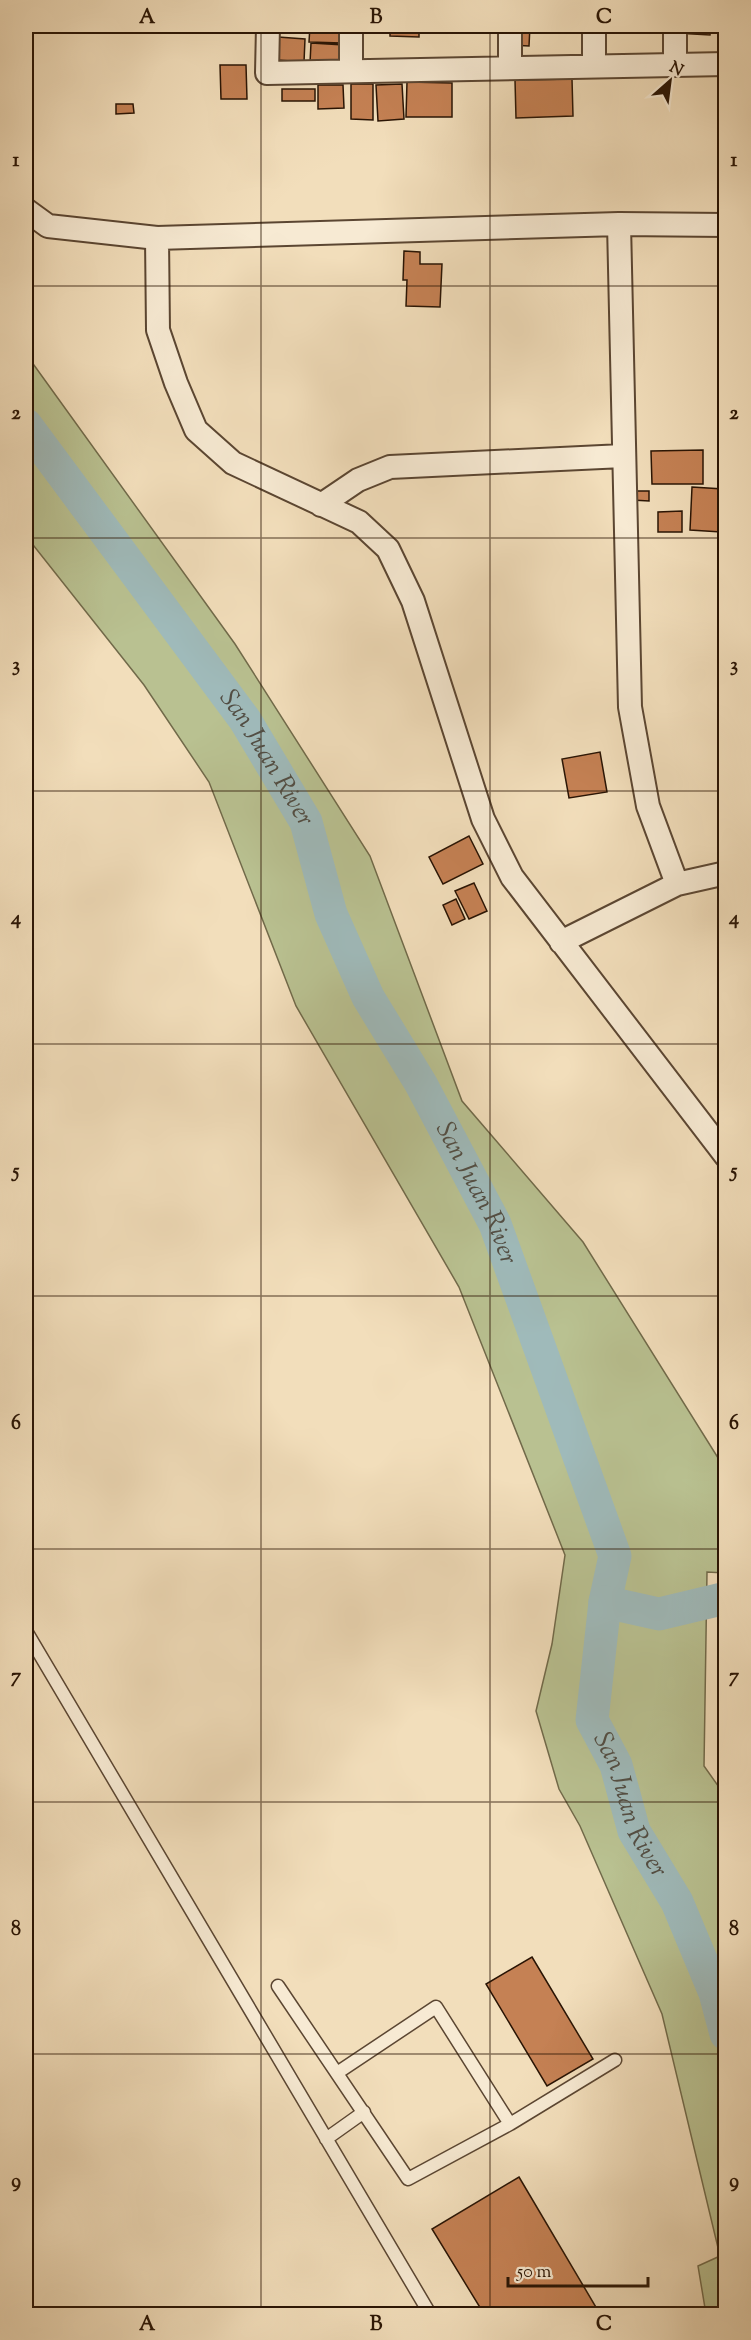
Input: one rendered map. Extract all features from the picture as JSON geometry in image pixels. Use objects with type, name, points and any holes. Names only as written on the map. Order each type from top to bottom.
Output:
[{"type":"street","points":[[268,26],[267,73],[726,64]]},
{"type":"street","points":[[351,26],[351,71]]},
{"type":"street","points":[[510,26],[510,67]]},
{"type":"street","points":[[594,26],[594,65]]},
{"type":"street","points":[[675,26],[675,64]]},
{"type":"street","points":[[26,210],[48,226],[157,238],[619,224],[726,225]]},
{"type":"street","points":[[619,224],[630,707],[648,806],[677,884]]},
{"type":"street","points":[[157,238],[158,330],[176,383],[196,430],[232,463],[358,522],[388,549],[413,601],[483,819],[512,876],[726,1156]]},
{"type":"street","points":[[321,505],[358,480],[390,467],[623,456]]},
{"type":"street","points":[[561,942],[677,884],[726,873]]},
{"type":"lane","points":[[26,1631],[430,2314]]},
{"type":"lane","points":[[278,1986],[408,2179],[510,2124],[615,2060]]},
{"type":"lane","points":[[337,2073],[436,2007],[510,2124]]},
{"type":"lane","points":[[326,2139],[363,2112]]},
{"type":"green space","points":[[26,354],[235,644],[370,856],[462,1101],[583,1242],[725,1469],[725,1573],[707,1572],[704,1766],[726,1797],[725,2314],[706,2314],[698,2266],[720,2256],[662,2014],[580,1826],[559,1789],[536,1711],[552,1644],[565,1555],[459,1287],[296,1006],[209,782],[144,685],[26,536]]},
{"type":"building","points":[[310,26],[343,26],[342,43],[309,42]]},
{"type":"building","points":[[390,26],[419,26],[419,37],[390,36]]},
{"type":"building","points":[[512,26],[530,26],[529,46],[511,45]]},
{"type":"building","points":[[677,26],[711,26],[710,35],[676,33]]},
{"type":"building","points":[[278,37],[305,39],[304,62],[277,60]]},
{"type":"building","points":[[311,43],[344,45],[343,66],[310,63]]},
{"type":"building","points":[[220,65],[246,65],[247,99],[221,99]]},
{"type":"building","points":[[572,79],[573,116],[516,118],[515,80]]},
{"type":"building","points":[[407,82],[452,83],[452,117],[406,117]]},
{"type":"building","points":[[351,84],[373,84],[373,120],[351,119]]},
{"type":"building","points":[[402,84],[404,119],[378,121],[376,85]]},
{"type":"building","points":[[318,85],[343,85],[344,108],[318,109]]},
{"type":"building","points":[[282,89],[315,89],[315,101],[282,101]]},
{"type":"building","points":[[116,104],[133,104],[134,113],[116,114]]},
{"type":"building","points":[[404,251],[420,252],[420,264],[442,264],[440,307],[406,306],[407,280],[403,280]]},
{"type":"building","points":[[703,450],[703,484],[652,484],[651,451]]},
{"type":"building","points":[[692,487],[723,489],[721,532],[690,530]]},
{"type":"building","points":[[632,491],[649,491],[649,501],[632,500]]},
{"type":"building","points":[[682,511],[682,532],[658,532],[658,512]]},
{"type":"building","points":[[600,752],[607,792],[569,798],[562,759]]},
{"type":"building","points":[[469,836],[483,864],[443,884],[429,857]]},
{"type":"building","points":[[474,883],[487,911],[469,919],[455,891]]},
{"type":"building","points":[[456,899],[465,919],[452,925],[443,905]]},
{"type":"building","points":[[532,1957],[593,2059],[547,2086],[486,1984]]},
{"type":"building","points":[[519,2177],[600,2314],[484,2314],[432,2229]]},
{"type":"waterway","name":"San Juan River","points":[[26,425],[245,720],[306,822],[331,914],[368,997],[421,1084],[495,1224],[615,1556],[605,1602],[592,1720],[616,1765],[634,1831],[677,1902],[715,1993],[726,2034]]},
{"type":"waterway","points":[[605,1602],[659,1614],[726,1598]]}]
